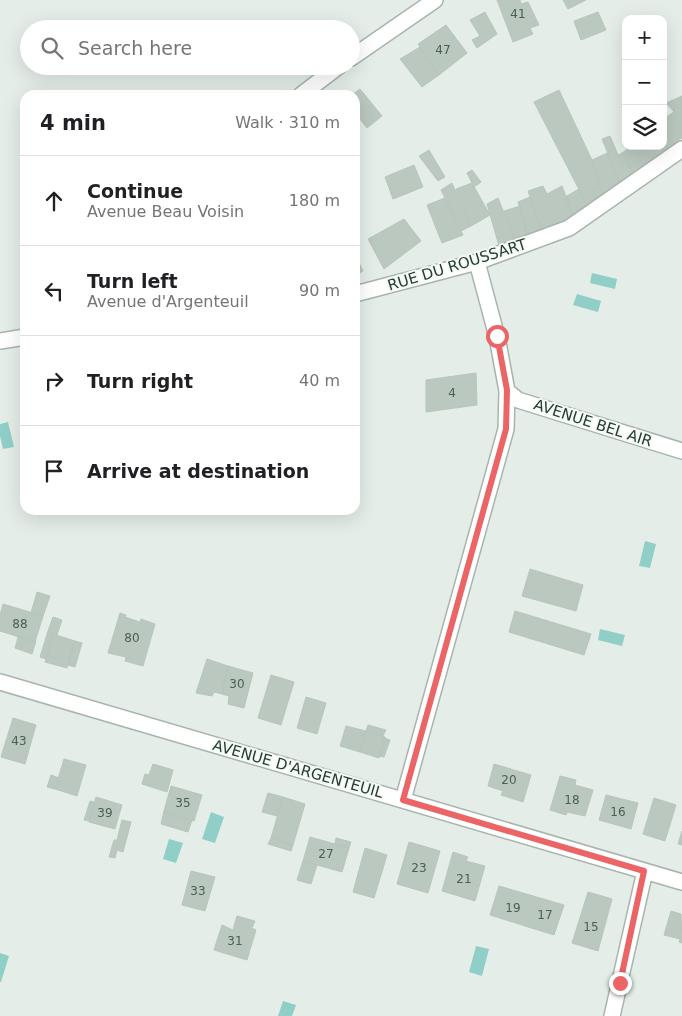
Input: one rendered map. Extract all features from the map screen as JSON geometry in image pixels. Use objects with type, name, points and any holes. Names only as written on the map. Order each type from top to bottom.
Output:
[{"type":"street","points":[[360,52],[435,0]]},
{"type":"street","points":[[308,90],[327,75]]},
{"type":"street","name":"RUE DU ROUSSART","points":[[360,293],[477,262],[569,228],[682,149]]},
{"type":"street","points":[[403,800],[506,429],[507,390],[497,336],[477,262]]},
{"type":"street","name":"AVENUE BEL AIR","points":[[507,390],[518,400],[682,452]]},
{"type":"street","name":"AVENUE D'ARGENTEUIL","points":[[0,682],[682,882]]},
{"type":"street","points":[[612,1016],[644,871]]},
{"type":"water","points":[[592,273],[617,279],[615,289],[590,283]]},
{"type":"water","points":[[577,294],[601,301],[598,312],[573,305]]},
{"type":"water","points":[[8,422],[14,447],[3,449],[0,424]]},
{"type":"water","points":[[645,541],[656,544],[650,568],[639,566]]},
{"type":"water","points":[[600,629],[625,635],[622,646],[598,640]]},
{"type":"water","points":[[211,812],[224,817],[215,843],[202,839]]},
{"type":"water","points":[[169,839],[183,843],[176,863],[163,859]]},
{"type":"water","points":[[476,946],[489,949],[482,976],[469,972]]},
{"type":"water","points":[[0,953],[9,956],[1,982],[0,982]]},
{"type":"water","points":[[283,1001],[296,1005],[292,1016],[278,1016]]},
{"type":"building","points":[[497,0],[520,0],[521,4],[528,2],[539,25],[530,28],[533,34],[513,42]]},
{"type":"building","points":[[563,0],[586,0],[568,9]]},
{"type":"building","points":[[485,12],[497,34],[477,48],[472,40],[480,36],[470,20]]},
{"type":"building","points":[[598,12],[606,30],[581,40],[574,21]]},
{"type":"building","points":[[446,25],[467,53],[439,75],[418,44]]},
{"type":"building","points":[[420,47],[439,75],[422,87],[400,59]]},
{"type":"building","points":[[360,89],[382,116],[367,128],[360,119]]},
{"type":"building","points":[[559,90],[592,160],[600,185],[592,189],[598,201],[588,207],[534,102]]},
{"type":"building","points":[[682,96],[682,138],[673,144],[667,136],[667,116],[674,112],[667,103]]},
{"type":"building","points":[[610,136],[618,155],[622,153],[633,173],[620,183],[602,139]]},
{"type":"building","points":[[667,136],[673,144],[667,149]]},
{"type":"building","points":[[429,150],[445,177],[438,181],[419,156]]},
{"type":"building","points":[[626,150],[645,150],[652,162],[633,173],[622,153]]},
{"type":"building","points":[[645,150],[666,150],[652,162]]},
{"type":"building","points":[[607,153],[620,183],[598,201],[592,189],[600,185],[592,160]]},
{"type":"building","points":[[414,165],[423,187],[393,199],[385,177]]},
{"type":"building","points":[[472,170],[481,182],[474,187],[467,173]]},
{"type":"building","points":[[452,183],[471,226],[461,231],[441,190]]},
{"type":"building","points":[[472,183],[490,215],[471,226],[456,189]]},
{"type":"building","points":[[543,186],[547,194],[562,186],[574,217],[542,231],[528,191]]},
{"type":"building","points":[[579,189],[588,207],[574,217],[565,197]]},
{"type":"building","points":[[530,197],[542,231],[527,234],[518,202]]},
{"type":"building","points":[[445,198],[463,235],[442,243],[427,205]]},
{"type":"building","points":[[498,198],[515,240],[499,246],[487,204]]},
{"type":"building","points":[[520,206],[527,234],[515,240],[504,211]]},
{"type":"building","points":[[404,219],[421,241],[384,269],[368,239]]},
{"type":"building","points":[[476,373],[477,405],[426,412],[426,380]]},
{"type":"building","points":[[530,569],[583,585],[576,611],[522,596]]},
{"type":"building","points":[[37,592],[50,596],[43,616],[31,613]]},
{"type":"building","points":[[3,604],[43,616],[35,642],[0,631],[0,615]]},
{"type":"building","points":[[515,611],[591,634],[584,655],[509,632]]},
{"type":"building","points":[[120,613],[126,615],[125,617],[140,622],[141,619],[155,624],[143,666],[125,661],[126,657],[108,653]]},
{"type":"building","points":[[53,617],[62,620],[57,635],[48,631]]},
{"type":"building","points":[[48,631],[53,633],[46,659],[40,657]]},
{"type":"building","points":[[53,634],[75,641],[67,668],[45,662]]},
{"type":"building","points":[[18,637],[36,641],[32,654],[15,648]]},
{"type":"building","points":[[75,641],[82,643],[75,667],[68,665]]},
{"type":"building","points":[[207,659],[228,666],[222,694],[214,692],[212,696],[196,693]]},
{"type":"building","points":[[228,666],[253,673],[244,708],[228,704],[229,696],[222,694]]},
{"type":"building","points":[[271,675],[294,682],[281,725],[258,718]]},
{"type":"building","points":[[306,697],[326,703],[317,734],[297,728]]},
{"type":"building","points":[[13,718],[36,725],[25,764],[1,757]]},
{"type":"building","points":[[368,725],[386,730],[383,736],[366,731]]},
{"type":"building","points":[[346,726],[366,731],[360,752],[340,746]]},
{"type":"building","points":[[366,731],[385,737],[379,758],[360,752]]},
{"type":"building","points":[[385,738],[390,740],[384,757],[379,756]]},
{"type":"building","points":[[64,759],[86,765],[77,796],[55,789]]},
{"type":"building","points":[[153,764],[173,770],[167,792],[142,784],[145,774],[149,775]]},
{"type":"building","points":[[494,764],[531,775],[523,802],[501,795],[503,791],[488,786]]},
{"type":"building","points":[[51,775],[59,778],[55,789],[47,787]]},
{"type":"building","points":[[560,776],[576,780],[575,785],[593,790],[585,816],[567,812],[566,815],[550,810]]},
{"type":"building","points":[[171,786],[202,795],[194,821],[164,811]]},
{"type":"building","points":[[268,793],[283,797],[277,816],[262,812]]},
{"type":"building","points":[[606,795],[638,803],[631,829],[599,820]]},
{"type":"building","points":[[96,797],[122,805],[115,829],[89,822]]},
{"type":"building","points":[[283,797],[305,804],[293,845],[271,838]]},
{"type":"building","points":[[654,798],[676,805],[665,841],[643,834]]},
{"type":"building","points":[[90,801],[94,802],[89,821],[84,820]]},
{"type":"building","points":[[164,811],[192,820],[188,832],[161,824]]},
{"type":"building","points":[[122,820],[131,822],[123,852],[117,850],[115,858],[109,857],[114,840],[117,840]]},
{"type":"building","points":[[682,831],[682,845],[678,844]]},
{"type":"building","points":[[310,837],[349,848],[342,872],[303,861]]},
{"type":"building","points":[[271,838],[293,845],[291,851],[268,844]]},
{"type":"building","points":[[336,838],[351,842],[349,848],[335,844]]},
{"type":"building","points":[[409,842],[440,851],[428,893],[397,884]]},
{"type":"building","points":[[365,848],[387,855],[374,898],[353,892]]},
{"type":"building","points":[[453,852],[468,857],[466,861],[485,866],[475,901],[442,891]]},
{"type":"building","points":[[303,861],[317,865],[311,884],[297,880]]},
{"type":"building","points":[[191,871],[215,877],[205,911],[182,905]]},
{"type":"building","points":[[499,886],[564,905],[554,935],[490,915]]},
{"type":"building","points":[[588,892],[612,899],[598,951],[572,943]]},
{"type":"building","points":[[671,911],[681,914],[682,943],[679,942],[680,939],[664,935]]},
{"type":"building","points":[[237,916],[255,921],[252,928],[256,930],[247,960],[214,950],[222,925],[233,930]]},
{"type":"route","points":[[497,336],[507,390],[506,429],[403,800],[644,871],[620,983]]}]
